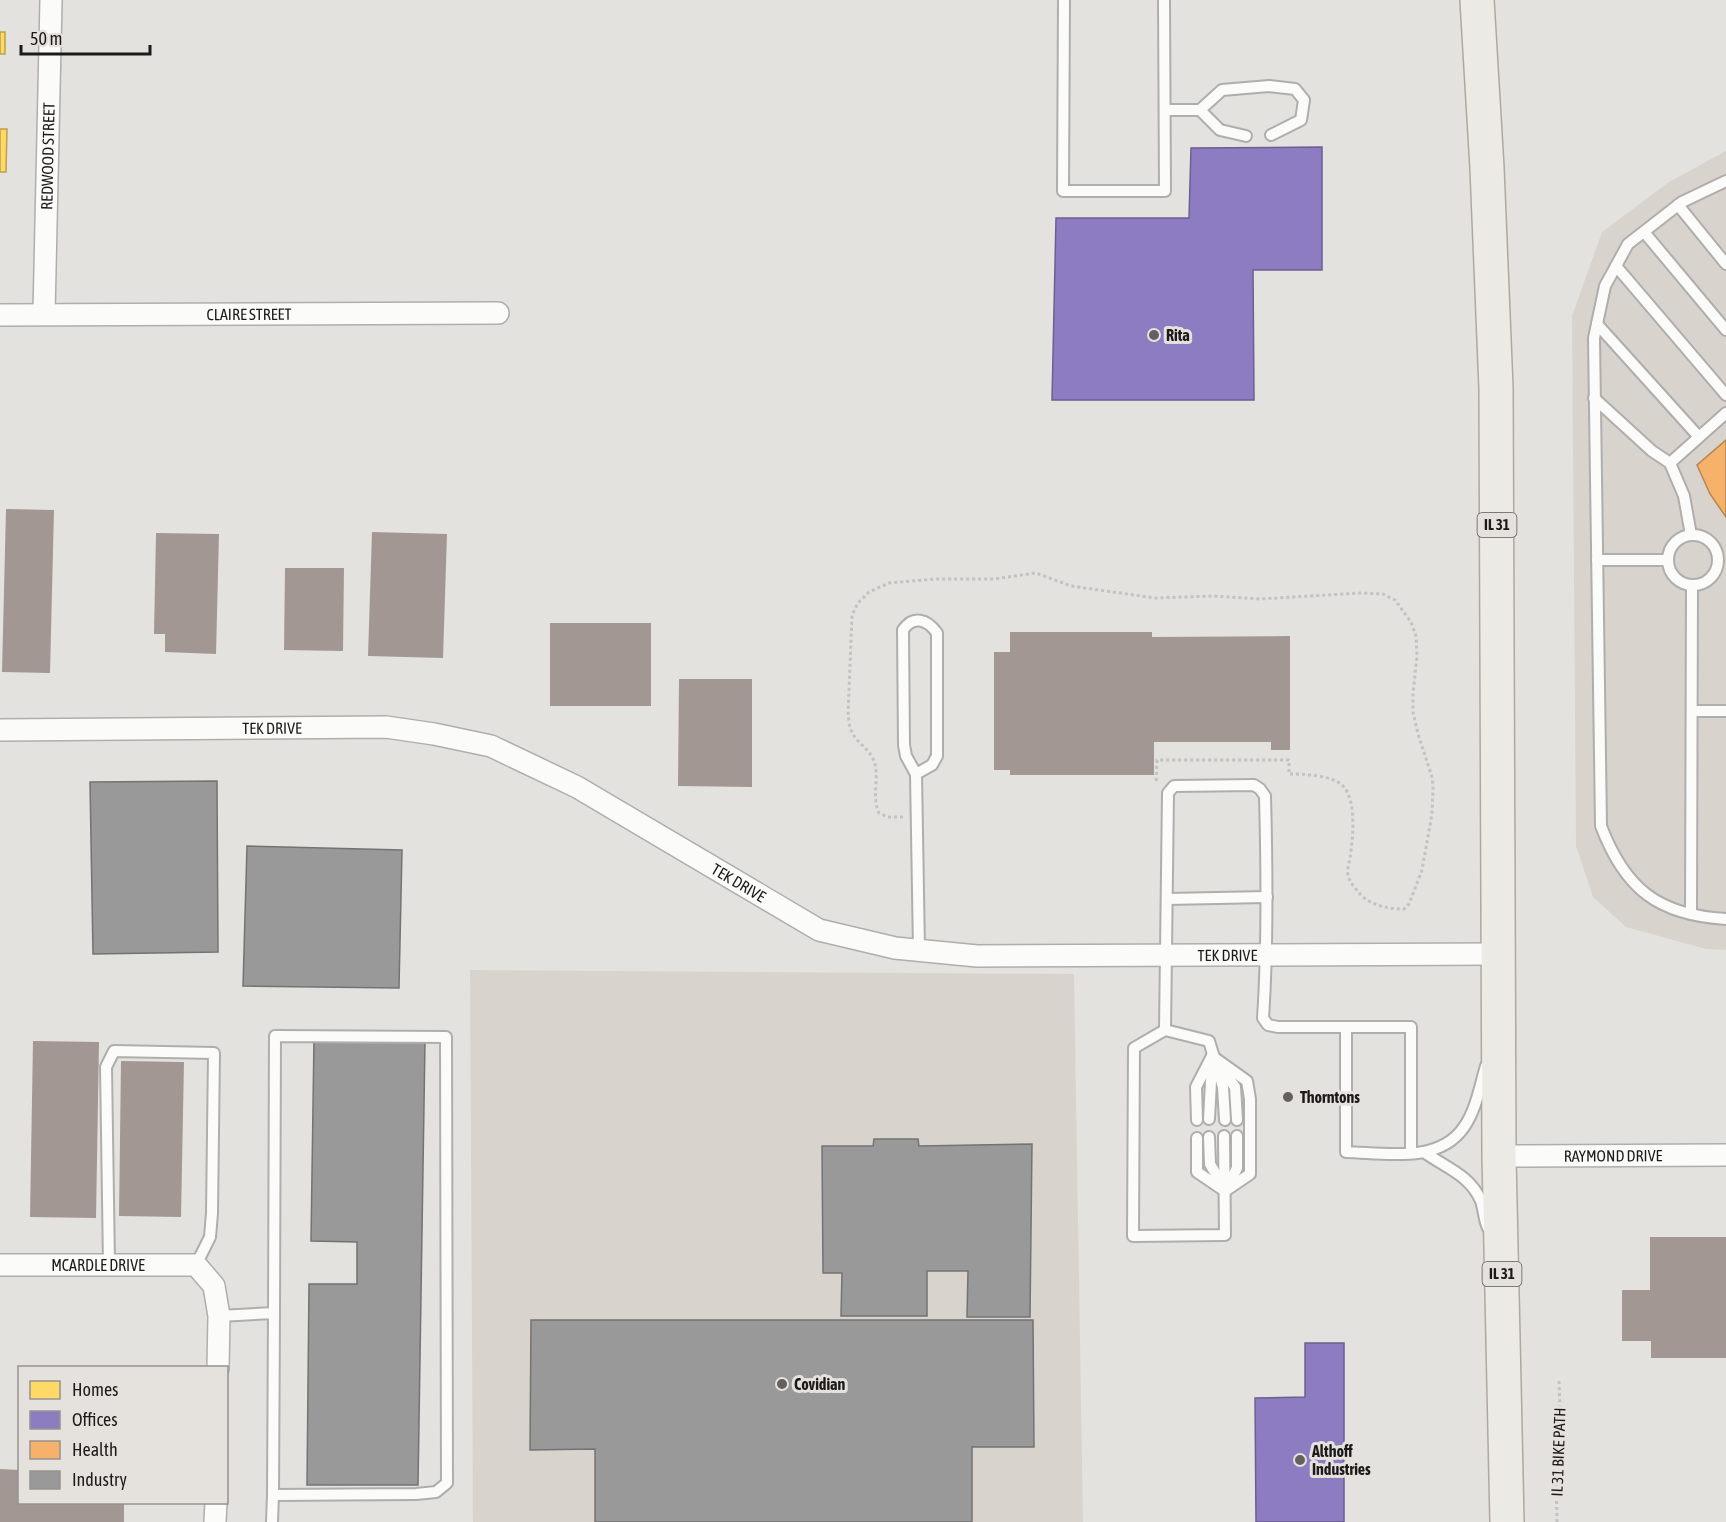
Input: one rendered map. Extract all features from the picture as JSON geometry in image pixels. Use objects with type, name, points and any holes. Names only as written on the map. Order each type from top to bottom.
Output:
[{"type":"main road","name":"IL 31","points":[[1477,0],[1488,180],[1496,388],[1499,1156],[1507,1522]]},
{"type":"street","name":"REDWOOD STREET","points":[[44,314],[51,0]]},
{"type":"street","name":"CLAIRE STREET","points":[[0,315],[498,313]]},
{"type":"street","name":"TEK DRIVE","points":[[0,730],[386,727],[491,746],[577,787],[819,930],[895,948],[977,956],[1499,954]]},
{"type":"street","name":"RAYMOND DRIVE","points":[[1499,1156],[1726,1155]]},
{"type":"street","name":"MCARDLE DRIVE","points":[[0,1265],[196,1265]]},
{"type":"street","points":[[196,1265],[214,1286],[219,1316],[218,1366]]},
{"type":"street","points":[[215,1522],[216,1504]]},
{"type":"lane","points":[[1064,0],[1063,191],[1165,191],[1164,0]]},
{"type":"lane","points":[[1200,111],[1222,90],[1269,86],[1295,89],[1304,100],[1301,120],[1271,135]]},
{"type":"lane","points":[[1165,110],[1200,111],[1220,130],[1246,136]]},
{"type":"lane","points":[[1726,181],[1677,205],[1628,244],[1605,286],[1594,338],[1601,826],[1611,851],[1627,878],[1650,897],[1676,912],[1726,919]]},
{"type":"lane","points":[[1677,205],[1726,264]]},
{"type":"lane","points":[[1644,232],[1726,330]]},
{"type":"lane","points":[[1616,267],[1726,395]]},
{"type":"lane","points":[[1597,324],[1699,437]]},
{"type":"lane","points":[[1594,398],[1652,451],[1670,463],[1684,496],[1691,535]]},
{"type":"lane","points":[[1670,463],[1726,413]]},
{"type":"lane","points":[[1691,535],[1699,536],[1712,544],[1718,558],[1717,566],[1708,580],[1692,585],[1676,579],[1671,572],[1668,560],[1671,548],[1676,541],[1691,535]]},
{"type":"lane","points":[[1597,560],[1668,560]]},
{"type":"lane","points":[[1691,914],[1692,585]]},
{"type":"lane","points":[[915,774],[932,765],[937,756],[937,633],[924,620],[915,620],[907,624],[903,630],[904,745],[906,756],[915,774],[919,950]]},
{"type":"lane","points":[[1692,711],[1726,711]]},
{"type":"lane","points":[[1165,1030],[1168,793],[1174,786],[1254,785],[1265,796],[1267,956],[1263,1018],[1268,1025],[1278,1027],[1411,1027],[1411,1153]]},
{"type":"lane","points":[[1167,899],[1267,897]]},
{"type":"lane","points":[[1346,1027],[1346,1152],[1424,1152],[1439,1148],[1452,1140],[1463,1128],[1471,1114],[1488,1060],[1499,1039]]},
{"type":"lane","points":[[1224,1120],[1223,1087],[1209,1041],[1165,1030],[1134,1048],[1132,1236],[1225,1235],[1224,1136]]},
{"type":"lane","points":[[272,1522],[275,1036],[446,1037],[447,1483],[436,1492],[416,1494],[273,1495]]},
{"type":"lane","points":[[109,1265],[106,1067],[114,1051],[214,1053],[210,1237],[196,1265]]},
{"type":"lane","points":[[1209,1119],[1212,1056]]},
{"type":"lane","points":[[1197,1120],[1196,1087],[1212,1056]]},
{"type":"lane","points":[[1212,1056],[1235,1087],[1237,1120]]},
{"type":"lane","points":[[1212,1056],[1247,1081],[1250,1099],[1250,1174],[1225,1191]]},
{"type":"lane","points":[[1225,1191],[1237,1168],[1237,1136]]},
{"type":"lane","points":[[1209,1137],[1210,1164],[1225,1191]]},
{"type":"lane","points":[[1197,1138],[1197,1172],[1225,1191]]},
{"type":"lane","points":[[1424,1152],[1462,1175],[1472,1187],[1481,1201],[1486,1226],[1501,1250]]},
{"type":"lane","points":[[219,1316],[274,1313]]},
{"type":"path","points":[[916,816],[888,817],[879,813],[874,804],[875,764],[870,753],[858,742],[850,730],[848,716],[852,615],[858,603],[869,592],[889,583],[936,579],[994,579],[1035,573],[1071,586],[1141,594],[1155,598],[1214,596],[1260,599],[1361,593],[1383,594],[1395,600],[1402,608],[1416,636],[1413,712],[1433,787],[1432,814],[1422,870],[1413,895],[1404,909],[1381,906],[1366,900],[1348,878],[1347,867],[1350,860],[1353,816],[1342,785],[1333,780],[1309,774],[1289,774],[1289,760],[1157,760],[1156,783],[1170,789]]},
{"type":"path","name":"IL 31 BIKE PATH","points":[[1557,1522],[1559,1381]]},
{"type":"shaded area","points":[[1726,151],[1726,950],[1706,949],[1626,927],[1593,897],[1576,846],[1572,316],[1602,232],[1669,182]]},
{"type":"shaded area","points":[[470,970],[1074,974],[1083,1522],[473,1522]]},
{"type":"building: Homes","points":[[0,32],[5,32],[5,54],[0,54]]},
{"type":"building: Homes","points":[[0,129],[7,129],[6,172],[0,172]]},
{"type":"building: Offices","name":"Rita","points":[[1322,147],[1322,270],[1253,270],[1254,400],[1052,400],[1056,218],[1189,218],[1191,148]]},
{"type":"building: Offices","name":"Althoff Industries","points":[[1305,1343],[1344,1343],[1344,1522],[1256,1522],[1255,1398],[1305,1397]]},
{"type":"building: Health","points":[[1726,440],[1726,517],[1710,494],[1697,465]]},
{"type":"building: Industry","points":[[217,781],[218,952],[93,954],[90,782]]},
{"type":"building: Industry","points":[[247,846],[402,850],[399,988],[243,986]]},
{"type":"building: Industry","points":[[314,1039],[425,1042],[418,1485],[307,1485],[309,1284],[357,1284],[357,1242],[311,1241]]},
{"type":"building: Industry","points":[[874,1139],[918,1139],[919,1146],[1032,1144],[1030,1317],[967,1317],[968,1271],[927,1271],[927,1316],[841,1316],[842,1273],[823,1273],[822,1146],[873,1146]]},
{"type":"building: Industry","name":"Covidian","points":[[531,1320],[1033,1320],[1034,1447],[972,1447],[972,1522],[595,1522],[595,1449],[530,1450]]},
{"type":"building: Other","points":[[6,509],[54,510],[50,673],[2,672]]},
{"type":"building: Other","points":[[372,532],[447,534],[443,658],[368,656]]},
{"type":"building: Other","points":[[156,533],[219,534],[216,654],[165,652],[165,634],[154,634]]},
{"type":"building: Other","points":[[285,568],[344,568],[343,651],[284,650]]},
{"type":"building: Other","points":[[550,623],[651,623],[651,706],[550,706]]},
{"type":"building: Other","points":[[1010,632],[1152,632],[1152,637],[1290,636],[1290,750],[1271,750],[1271,742],[1154,742],[1154,775],[1010,775],[1010,770],[994,770],[994,652],[1010,652]]},
{"type":"building: Other","points":[[679,679],[752,679],[752,787],[678,786]]},
{"type":"building: Other","points":[[33,1041],[99,1042],[96,1218],[30,1217]]},
{"type":"building: Other","points":[[121,1061],[184,1062],[181,1217],[119,1216]]},
{"type":"building: Other","points":[[1650,1237],[1726,1237],[1726,1358],[1651,1358],[1651,1341],[1622,1341],[1622,1290],[1650,1290]]},
{"type":"building: Other","points":[[0,1469],[18,1470],[18,1504],[124,1504],[124,1522],[0,1522]]},
{"type":"place","name":"Rita","points":[[1154,335]]},
{"type":"place","name":"Thorntons","points":[[1288,1097]]},
{"type":"place","name":"Covidian","points":[[782,1384]]},
{"type":"place","name":"Althoff Industries","points":[[1300,1460]]}]
